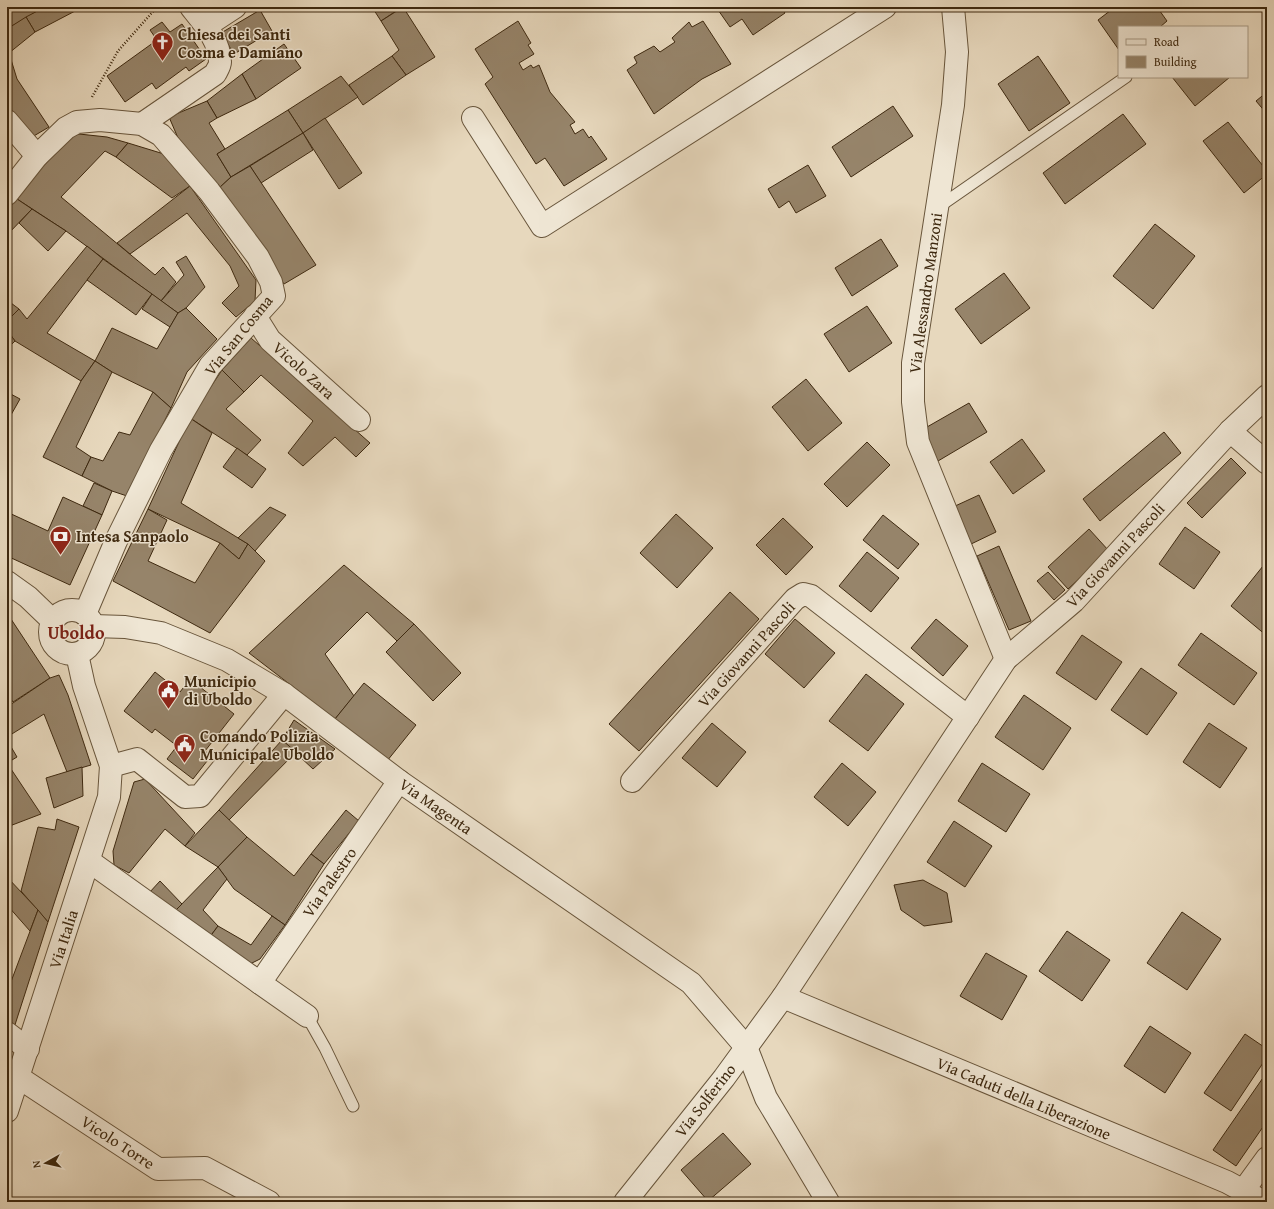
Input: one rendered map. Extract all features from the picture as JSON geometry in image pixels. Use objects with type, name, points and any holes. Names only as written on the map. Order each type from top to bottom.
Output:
[{"type":"street","points":[[142,124],[215,74],[220,63],[217,46],[206,26],[191,7]]},
{"type":"street","points":[[206,26],[235,7]]},
{"type":"street","points":[[473,118],[542,226],[885,7]]},
{"type":"street","name":"Via Alessandro Manzoni","points":[[954,7],[957,52],[953,105],[913,363],[913,402],[918,442],[1006,659]]},
{"type":"street","name":"Via San Cosma","points":[[7,194],[38,156],[66,128],[77,122],[100,120],[142,124],[161,136],[209,191],[258,257],[272,282],[274,296],[210,366],[161,450],[116,541],[89,620]]},
{"type":"street","points":[[7,121],[38,156]]},
{"type":"street","name":"Vicolo Zara","points":[[255,316],[270,340],[359,420]]},
{"type":"street","name":"Via Giovanni Pascoli","points":[[783,997],[1006,659],[1074,601],[1230,431],[1267,396]]},
{"type":"street","points":[[1230,431],[1267,463]]},
{"type":"street","points":[[7,582],[28,597],[53,621]]},
{"type":"street","name":"Via Giovanni Pascoli","points":[[632,781],[795,599],[803,594],[811,596],[968,717]]},
{"type":"street","points":[[78,611],[89,620],[93,640],[89,646],[77,654],[63,652],[52,642],[50,628],[53,621],[64,612],[78,611]]},
{"type":"street","name":"Via Magenta","points":[[89,620],[161,634],[228,660],[284,694],[399,781],[691,983],[746,1047],[766,1098],[828,1202]]},
{"type":"street","points":[[77,654],[84,686],[111,766],[137,759],[185,797],[200,796],[284,694]]},
{"type":"street","name":"Via Italia","points":[[7,1112],[109,797],[111,766]]},
{"type":"street","name":"Via Palestro","points":[[260,983],[399,781]]},
{"type":"street","points":[[89,861],[307,1016]]},
{"type":"street","name":"Via Solferino","points":[[625,1202],[724,1078],[783,997]]},
{"type":"street","name":"Via Caduti della Liberazione","points":[[783,997],[1227,1182],[1264,1202]]},
{"type":"street","points":[[7,1033],[28,1049]]},
{"type":"street","name":"Vicolo Torre","points":[[18,1077],[158,1169],[205,1168],[269,1202]]},
{"type":"street","points":[[1243,1191],[1267,1158]]},
{"type":"lane","points":[[937,209],[1125,78]]},
{"type":"lane","points":[[307,1016],[326,1048],[353,1106]]},
{"type":"path","points":[[77,122],[118,51],[157,7]]},
{"type":"building","points":[[7,7],[45,7],[7,29]]},
{"type":"building","points":[[45,7],[76,7],[77,10],[35,32],[26,17]]},
{"type":"building","points":[[372,7],[402,7],[381,21]]},
{"type":"building","points":[[403,7],[435,57],[406,75],[392,56],[399,50],[381,21]]},
{"type":"building","points":[[716,7],[781,7],[785,13],[753,35],[742,19],[730,27]]},
{"type":"building","points":[[1115,7],[1157,7],[1167,21],[1161,26],[1118,26],[1118,49],[1098,20]]},
{"type":"building","points":[[1260,7],[1267,7],[1267,16]]},
{"type":"building","points":[[260,10],[272,31],[234,54],[221,33]]},
{"type":"building","points":[[26,17],[35,32],[9,53],[17,79],[49,127],[27,140],[7,115],[7,29]]},
{"type":"building","points":[[518,21],[531,43],[528,45],[534,54],[519,63],[523,70],[531,65],[533,68],[539,65],[550,92],[575,122],[570,125],[575,134],[583,129],[589,138],[591,136],[607,159],[564,186],[545,158],[536,164],[485,84],[493,77],[475,49]]},
{"type":"building","points":[[703,21],[731,64],[702,79],[654,114],[627,70],[637,63],[634,57],[654,46],[660,52],[675,42],[672,38],[689,22],[692,27]]},
{"type":"building","name":"Chiesa dei Santi Cosma e Damiano","points":[[162,22],[170,32],[182,24],[206,59],[189,71],[186,67],[156,89],[152,83],[125,102],[107,76],[157,40],[150,30]]},
{"type":"building","points":[[284,44],[301,68],[256,99],[242,74]]},
{"type":"building","points":[[392,56],[406,75],[363,105],[349,85]]},
{"type":"building","points":[[1038,56],[1070,103],[1029,131],[998,84]]},
{"type":"building","points":[[242,74],[256,99],[217,118],[207,101]]},
{"type":"building","points":[[341,76],[358,97],[303,133],[288,110]]},
{"type":"building","points":[[1173,78],[1229,78],[1195,106]]},
{"type":"building","points":[[1267,92],[1267,114],[1256,101]]},
{"type":"building","points":[[207,101],[217,118],[209,123],[225,149],[217,154],[231,177],[218,189],[181,145],[169,117]]},
{"type":"building","points":[[893,106],[913,136],[851,177],[832,147]]},
{"type":"building","points":[[288,110],[303,133],[231,177],[217,154]]},
{"type":"building","points":[[1123,114],[1146,144],[1065,204],[1043,173]]},
{"type":"building","points":[[325,118],[362,173],[339,189],[303,133]]},
{"type":"building","points":[[1228,122],[1267,171],[1267,174],[1244,193],[1203,141]]},
{"type":"building","points":[[303,133],[313,150],[261,183],[250,166]]},
{"type":"building","points":[[79,134],[107,137],[128,143],[116,157],[105,151],[61,197],[155,275],[163,267],[176,282],[161,301],[66,231],[17,199],[64,139]]},
{"type":"building","points":[[128,143],[164,154],[190,186],[172,198],[116,157]]},
{"type":"building","points":[[808,165],[826,196],[796,213],[789,201],[779,208],[768,189]]},
{"type":"building","points":[[250,166],[316,265],[284,284],[218,189],[231,177]]},
{"type":"building","points":[[190,186],[256,280],[255,301],[236,317],[222,303],[239,286],[230,266],[187,213],[130,254],[117,243]]},
{"type":"building","points":[[17,199],[32,209],[7,235],[7,209]]},
{"type":"building","points":[[32,209],[66,231],[48,251],[19,223]]},
{"type":"building","points":[[1155,224],[1195,256],[1153,309],[1113,276]]},
{"type":"building","points":[[881,239],[898,266],[852,296],[835,268]]},
{"type":"building","points":[[87,246],[103,259],[47,333],[95,361],[81,381],[15,341],[7,330],[7,321],[19,309],[27,319]]},
{"type":"building","points":[[186,256],[205,287],[186,308],[178,313],[161,301],[184,275],[176,262]]},
{"type":"building","points":[[103,259],[152,294],[136,315],[87,280]]},
{"type":"building","points":[[1004,273],[1030,308],[981,344],[955,309]]},
{"type":"building","points":[[152,294],[178,313],[170,327],[142,309]]},
{"type":"building","points":[[7,300],[19,309],[7,321]]},
{"type":"building","points":[[867,306],[892,343],[849,372],[824,334]]},
{"type":"building","points":[[186,308],[217,339],[187,372],[171,408],[153,392],[112,372],[95,361],[112,328],[157,349],[178,313]]},
{"type":"building","points":[[7,330],[15,341],[7,349]]},
{"type":"building","points":[[251,338],[370,443],[356,457],[335,437],[303,466],[288,453],[313,421],[261,375],[244,392],[222,370]]},
{"type":"building","points":[[95,361],[112,372],[76,447],[91,457],[82,476],[43,457],[81,381]]},
{"type":"building","points":[[222,370],[244,392],[226,409],[261,440],[247,455],[190,418]]},
{"type":"building","points":[[806,379],[842,423],[808,451],[772,407]]},
{"type":"building","points":[[7,392],[20,399],[7,422]]},
{"type":"building","points":[[153,392],[171,408],[127,496],[112,491],[82,476],[91,457],[103,461],[119,432],[130,435]]},
{"type":"building","points":[[969,403],[987,432],[938,461],[920,431]]},
{"type":"building","points":[[190,418],[212,433],[181,503],[248,544],[239,559],[220,543],[148,509]]},
{"type":"building","points":[[1164,432],[1181,453],[1100,521],[1083,499]]},
{"type":"building","points":[[1022,439],[1045,471],[1013,494],[990,462]]},
{"type":"building","points":[[867,442],[890,465],[847,507],[824,484]]},
{"type":"building","points":[[237,448],[266,469],[252,488],[223,467]]},
{"type":"building","points":[[1231,458],[1246,473],[1202,518],[1187,503]]},
{"type":"building","points":[[94,483],[112,491],[102,515],[83,506]]},
{"type":"building","points":[[979,495],[996,532],[969,545],[953,507]]},
{"type":"building","points":[[63,497],[102,515],[70,585],[7,556],[7,512],[48,531]]},
{"type":"building","points":[[270,507],[286,515],[255,551],[248,544],[238,538]]},
{"type":"building","points":[[148,509],[167,520],[148,561],[195,583],[220,543],[239,559],[248,544],[265,561],[210,633],[113,581]]},
{"type":"building","points":[[676,514],[713,548],[677,588],[640,553]]},
{"type":"building","points":[[883,515],[919,544],[898,569],[863,540]]},
{"type":"building","points":[[783,518],[813,547],[786,575],[756,545]]},
{"type":"building","points":[[1185,527],[1220,552],[1194,589],[1159,564]]},
{"type":"building","points":[[1089,529],[1109,551],[1068,589],[1048,567]]},
{"type":"building","points":[[999,546],[1031,621],[1009,630],[977,556]]},
{"type":"building","points":[[867,552],[899,578],[871,612],[839,586]]},
{"type":"building","points":[[1267,561],[1267,636],[1231,606]]},
{"type":"building","points":[[344,565],[414,624],[397,641],[367,612],[325,654],[354,696],[335,719],[249,653]]},
{"type":"building","points":[[1048,572],[1065,590],[1054,600],[1037,581]]},
{"type":"building","points":[[730,592],[759,619],[639,751],[609,724]]},
{"type":"building","points":[[7,613],[50,678],[13,702],[7,693]]},
{"type":"building","points":[[795,619],[835,653],[804,688],[765,654]]},
{"type":"building","points":[[936,619],[968,646],[943,676],[911,648]]},
{"type":"building","points":[[414,624],[461,673],[433,701],[386,652]]},
{"type":"building","points":[[1201,633],[1257,673],[1234,705],[1178,665]]},
{"type":"building","points":[[1082,635],[1122,662],[1096,700],[1056,673]]},
{"type":"building","points":[[1141,668],[1177,693],[1147,735],[1111,710]]},
{"type":"building","points":[[155,672],[180,692],[190,679],[234,714],[205,751],[211,756],[193,779],[167,759],[177,746],[155,729],[152,733],[124,711]]},
{"type":"building","points":[[866,674],[904,704],[868,751],[829,721]]},
{"type":"building","points":[[59,675],[68,695],[91,765],[67,772],[44,714],[7,737],[7,707],[50,678]]},
{"type":"building","points":[[364,683],[416,725],[387,761],[335,719]]},
{"type":"building","points":[[1024,695],[1071,728],[1043,770],[995,737]]},
{"type":"building","points":[[294,720],[335,749],[313,769],[282,740]]},
{"type":"building","points":[[712,723],[746,752],[717,787],[682,758]]},
{"type":"building","points":[[1209,723],[1247,748],[1220,788],[1183,762]]},
{"type":"building","points":[[7,740],[17,757],[7,763]]},
{"type":"building","points":[[282,740],[296,752],[229,820],[219,810]]},
{"type":"building","points":[[7,763],[41,814],[7,827]]},
{"type":"building","points":[[842,763],[876,792],[848,826],[814,797]]},
{"type":"building","points":[[982,763],[1030,794],[1006,832],[958,801]]},
{"type":"building","points":[[82,767],[83,796],[54,808],[46,778]]},
{"type":"building","points":[[145,779],[195,833],[185,846],[165,829],[129,873],[114,865],[113,851],[134,782]]},
{"type":"building","points":[[219,810],[247,837],[218,867],[185,846]]},
{"type":"building","points":[[346,810],[359,821],[324,864],[311,854]]},
{"type":"building","points":[[57,819],[79,827],[48,922],[21,891],[38,827],[55,830]]},
{"type":"building","points":[[954,821],[992,846],[965,887],[927,862]]},
{"type":"building","points":[[247,837],[294,876],[311,854],[324,864],[285,925],[234,889],[218,867]]},
{"type":"building","points":[[218,867],[227,879],[203,910],[218,926],[209,938],[173,913]]},
{"type":"building","points":[[7,877],[38,910],[30,931],[7,905]]},
{"type":"building","points":[[923,880],[947,893],[952,922],[924,926],[901,910],[894,885]]},
{"type":"building","points":[[160,881],[182,904],[173,913],[149,893]]},
{"type":"building","points":[[38,910],[48,922],[13,1031],[7,1025],[7,985],[9,987]]},
{"type":"building","points":[[1182,912],[1221,939],[1187,990],[1147,963]]},
{"type":"building","points":[[272,916],[285,925],[260,959],[244,967],[209,938],[218,926],[251,945]]},
{"type":"building","points":[[1067,931],[1110,960],[1082,1001],[1039,971]]},
{"type":"building","points":[[986,953],[1027,976],[1002,1020],[960,996]]},
{"type":"building","points":[[1150,1026],[1191,1053],[1165,1093],[1124,1066]]},
{"type":"building","points":[[1245,1034],[1267,1049],[1267,1057],[1231,1111],[1204,1093]]},
{"type":"building","points":[[1267,1072],[1267,1121],[1236,1166],[1213,1150]]},
{"type":"building","points":[[723,1133],[751,1164],[708,1201],[681,1170]]},
{"type":"place","name":"Chiesa dei Santi Cosma e Damiano","points":[[163,62]]},
{"type":"place","name":"Intesa Sanpaolo","points":[[61,556]]},
{"type":"place","name":"Municipio di Uboldo","points":[[169,710]]},
{"type":"place","name":"Comando Polizia Municipale Uboldo","points":[[184,764]]},
{"type":"district","name":"Uboldo","points":[[76,633]]}]
